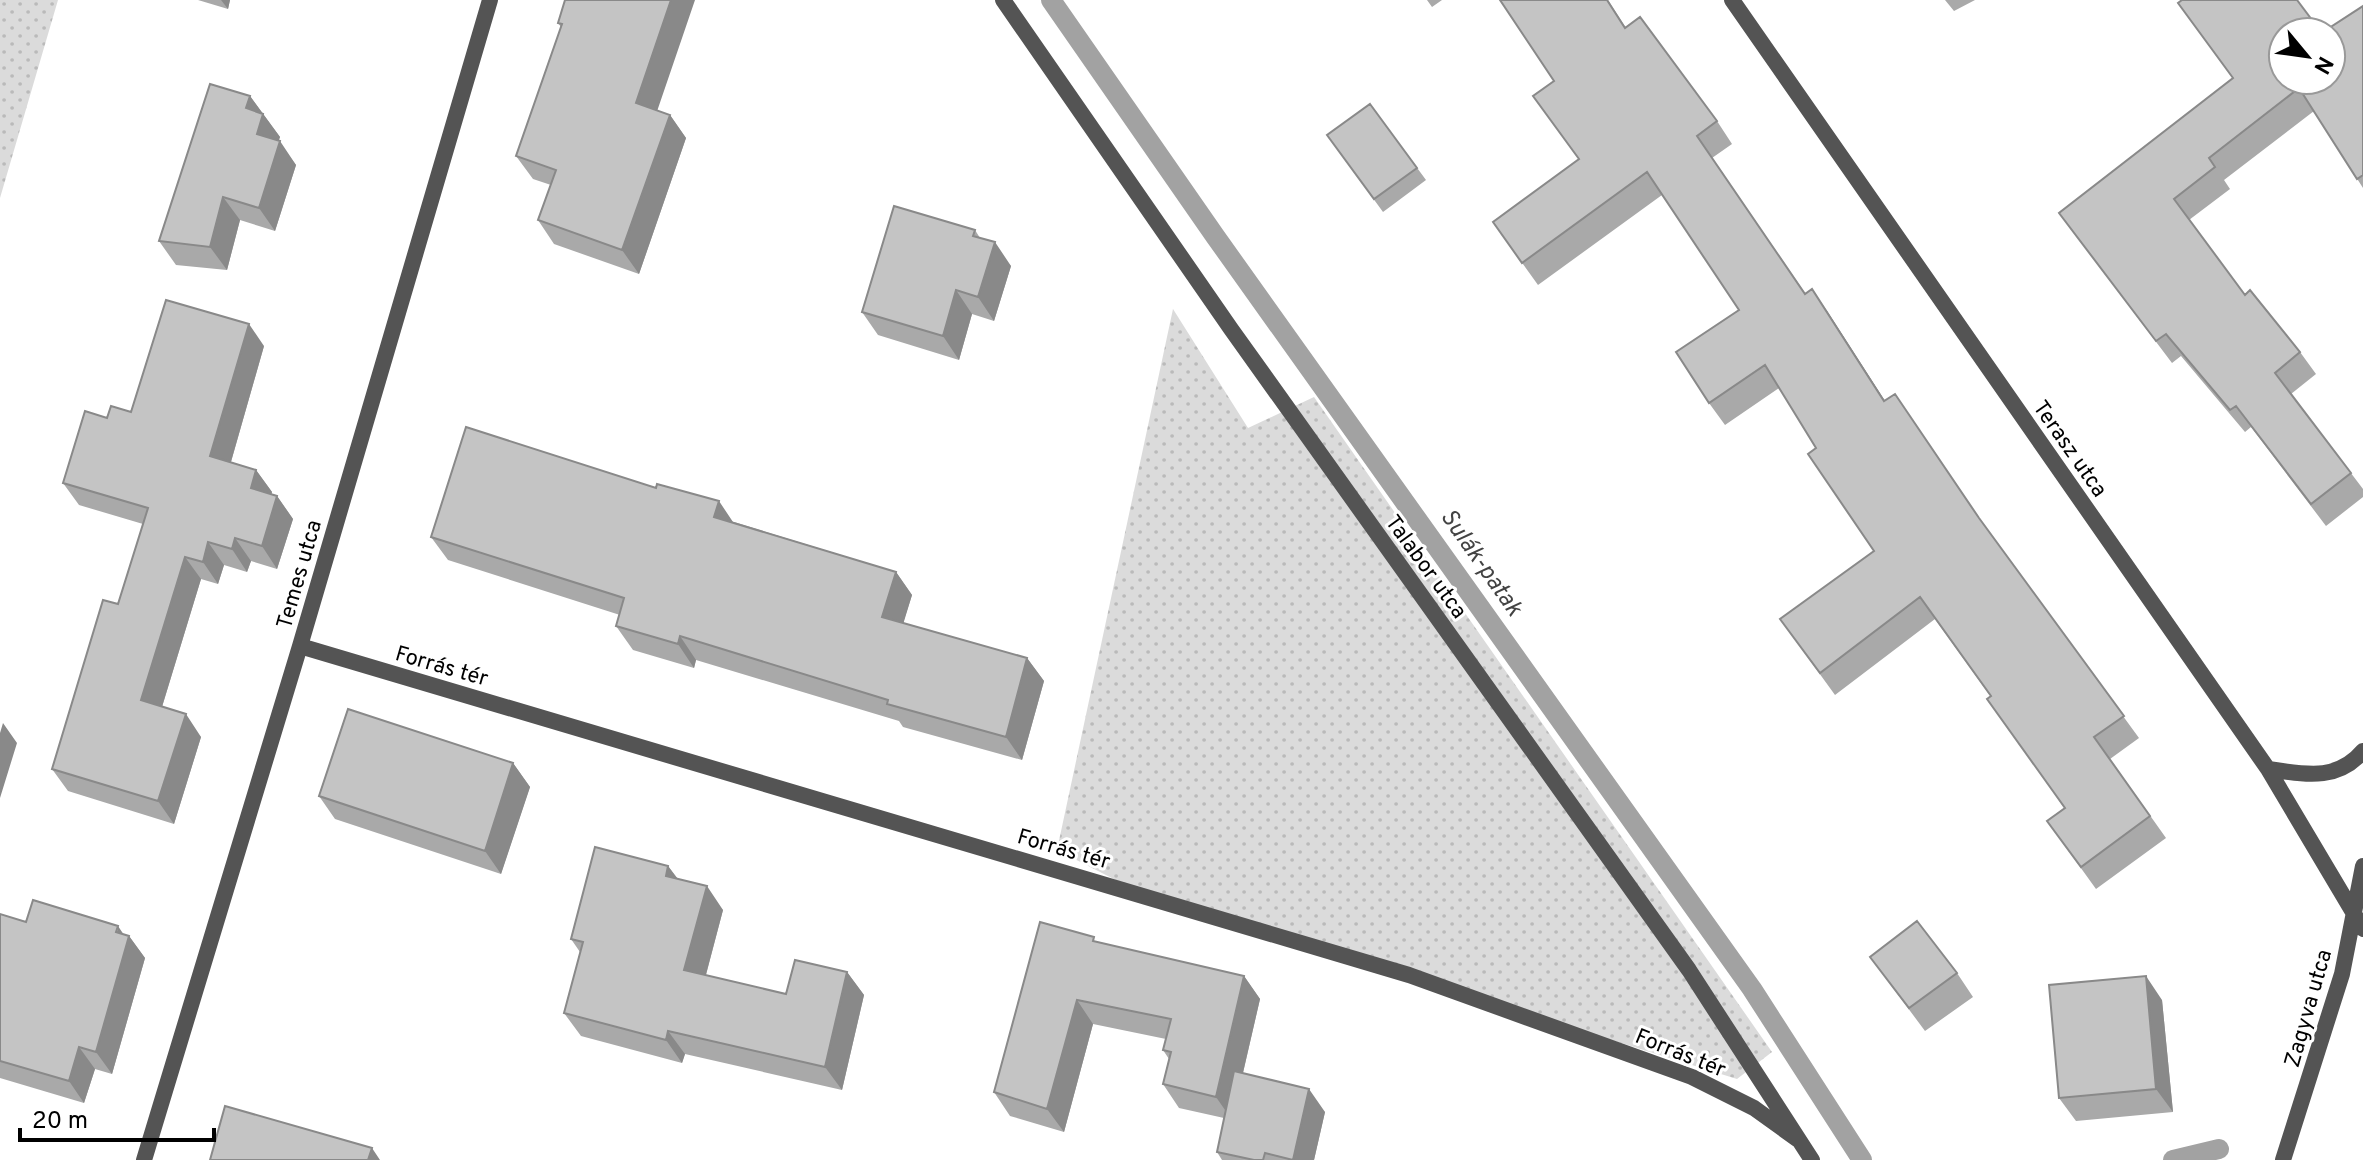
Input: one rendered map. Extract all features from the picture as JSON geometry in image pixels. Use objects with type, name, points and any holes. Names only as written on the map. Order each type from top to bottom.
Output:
[{"type":"street","name":"Temes utca","points":[[144,1160],[300,646],[490,0]]},
{"type":"street","name":"Talabor utca","points":[[1003,0],[1272,386],[1689,970],[1812,1160]]},
{"type":"street","name":"Terasz utca","points":[[1732,0],[2268,769],[2363,929]]},
{"type":"street","name":"Forrás tér","points":[[300,646],[1409,975],[1692,1077],[1754,1108],[1797,1139]]},
{"type":"street","points":[[2268,769],[2319,775],[2352,763],[2363,751]]},
{"type":"street","name":"Zagyva utca","points":[[2283,1160],[2342,974],[2363,866]]},
{"type":"shaded area","points":[[0,0],[58,0],[0,198]]},
{"type":"shaded area","points":[[1173,309],[1248,428],[1314,397],[1772,1052],[1737,1079],[1145,895],[1057,850]]},
{"type":"building","points":[[565,0],[671,0],[636,103],[670,115],[622,250],[538,220],[556,170],[516,156],[562,24],[558,23]]},
{"type":"building","points":[[1500,0],[1607,0],[1625,28],[1640,17],[1717,121],[1697,136],[1805,294],[1812,289],[1884,401],[1895,394],[1979,518],[2124,716],[2094,737],[2150,816],[2081,867],[2047,821],[2065,808],[1987,699],[1991,696],[1920,597],[1820,673],[1780,619],[1874,551],[1808,454],[1816,448],[1765,365],[1709,403],[1676,352],[1739,310],[1647,172],[1522,263],[1493,222],[1579,159],[1533,96],[1554,81]]},
{"type":"building","points":[[2182,0],[2297,0],[2309,16],[2267,16],[2267,96],[2289,96],[2209,158],[2215,167],[2174,199],[2245,295],[2250,290],[2300,352],[2275,373],[2351,473],[2311,504],[2236,406],[2230,410],[2166,334],[2156,341],[2059,213],[2233,78],[2178,3]]},
{"type":"building","points":[[2363,6],[2363,175],[2357,179],[2304,96],[2347,96],[2347,16]]},
{"type":"building","points":[[210,84],[250,96],[246,108],[263,114],[257,134],[280,141],[259,208],[223,197],[210,247],[159,241]]},
{"type":"building","points":[[1370,104],[1417,168],[1374,199],[1327,135]]},
{"type":"building","points":[[894,206],[975,230],[973,236],[995,242],[978,297],[956,290],[943,336],[862,312]]},
{"type":"building","points":[[166,300],[249,324],[210,456],[256,470],[251,488],[277,496],[262,546],[235,538],[232,549],[208,542],[203,562],[185,557],[141,700],[186,714],[158,801],[52,769],[103,600],[118,604],[148,508],[63,483],[85,411],[107,418],[111,406],[131,412]]},
{"type":"building","points":[[466,427],[656,488],[657,484],[719,501],[714,517],[896,572],[882,617],[1027,658],[1006,737],[887,704],[888,700],[680,636],[678,644],[616,626],[624,598],[431,537]]},
{"type":"building","points":[[348,709],[513,763],[485,851],[319,796]]},
{"type":"building","points":[[595,847],[668,866],[666,876],[707,886],[684,970],[786,994],[795,960],[847,972],[825,1067],[668,1031],[666,1040],[564,1013],[583,942],[571,939]]},
{"type":"building","points":[[33,900],[118,926],[116,932],[129,936],[96,1052],[79,1047],[69,1081],[0,1061],[0,914],[26,922]]},
{"type":"building","points":[[1917,921],[1957,973],[1909,1008],[1870,957]]},
{"type":"building","points":[[1040,922],[1094,937],[1093,941],[1244,976],[1216,1097],[1163,1084],[1171,1052],[1163,1050],[1171,1019],[1077,1000],[1047,1109],[994,1092]]},
{"type":"building","points":[[2146,976],[2156,1089],[2059,1098],[2049,985]]},
{"type":"building","points":[[1234,1071],[1309,1089],[1293,1160],[1265,1153],[1263,1160],[1254,1160],[1217,1152]]},
{"type":"building","points":[[225,1106],[372,1148],[368,1160],[210,1160]]},
{"type":"waterway","name":"Sulák-patak","points":[[1051,0],[1215,236],[1752,989],[1862,1160]]},
{"type":"waterway","name":"Sulák-patak","points":[[2173,1160],[2219,1149]]}]
